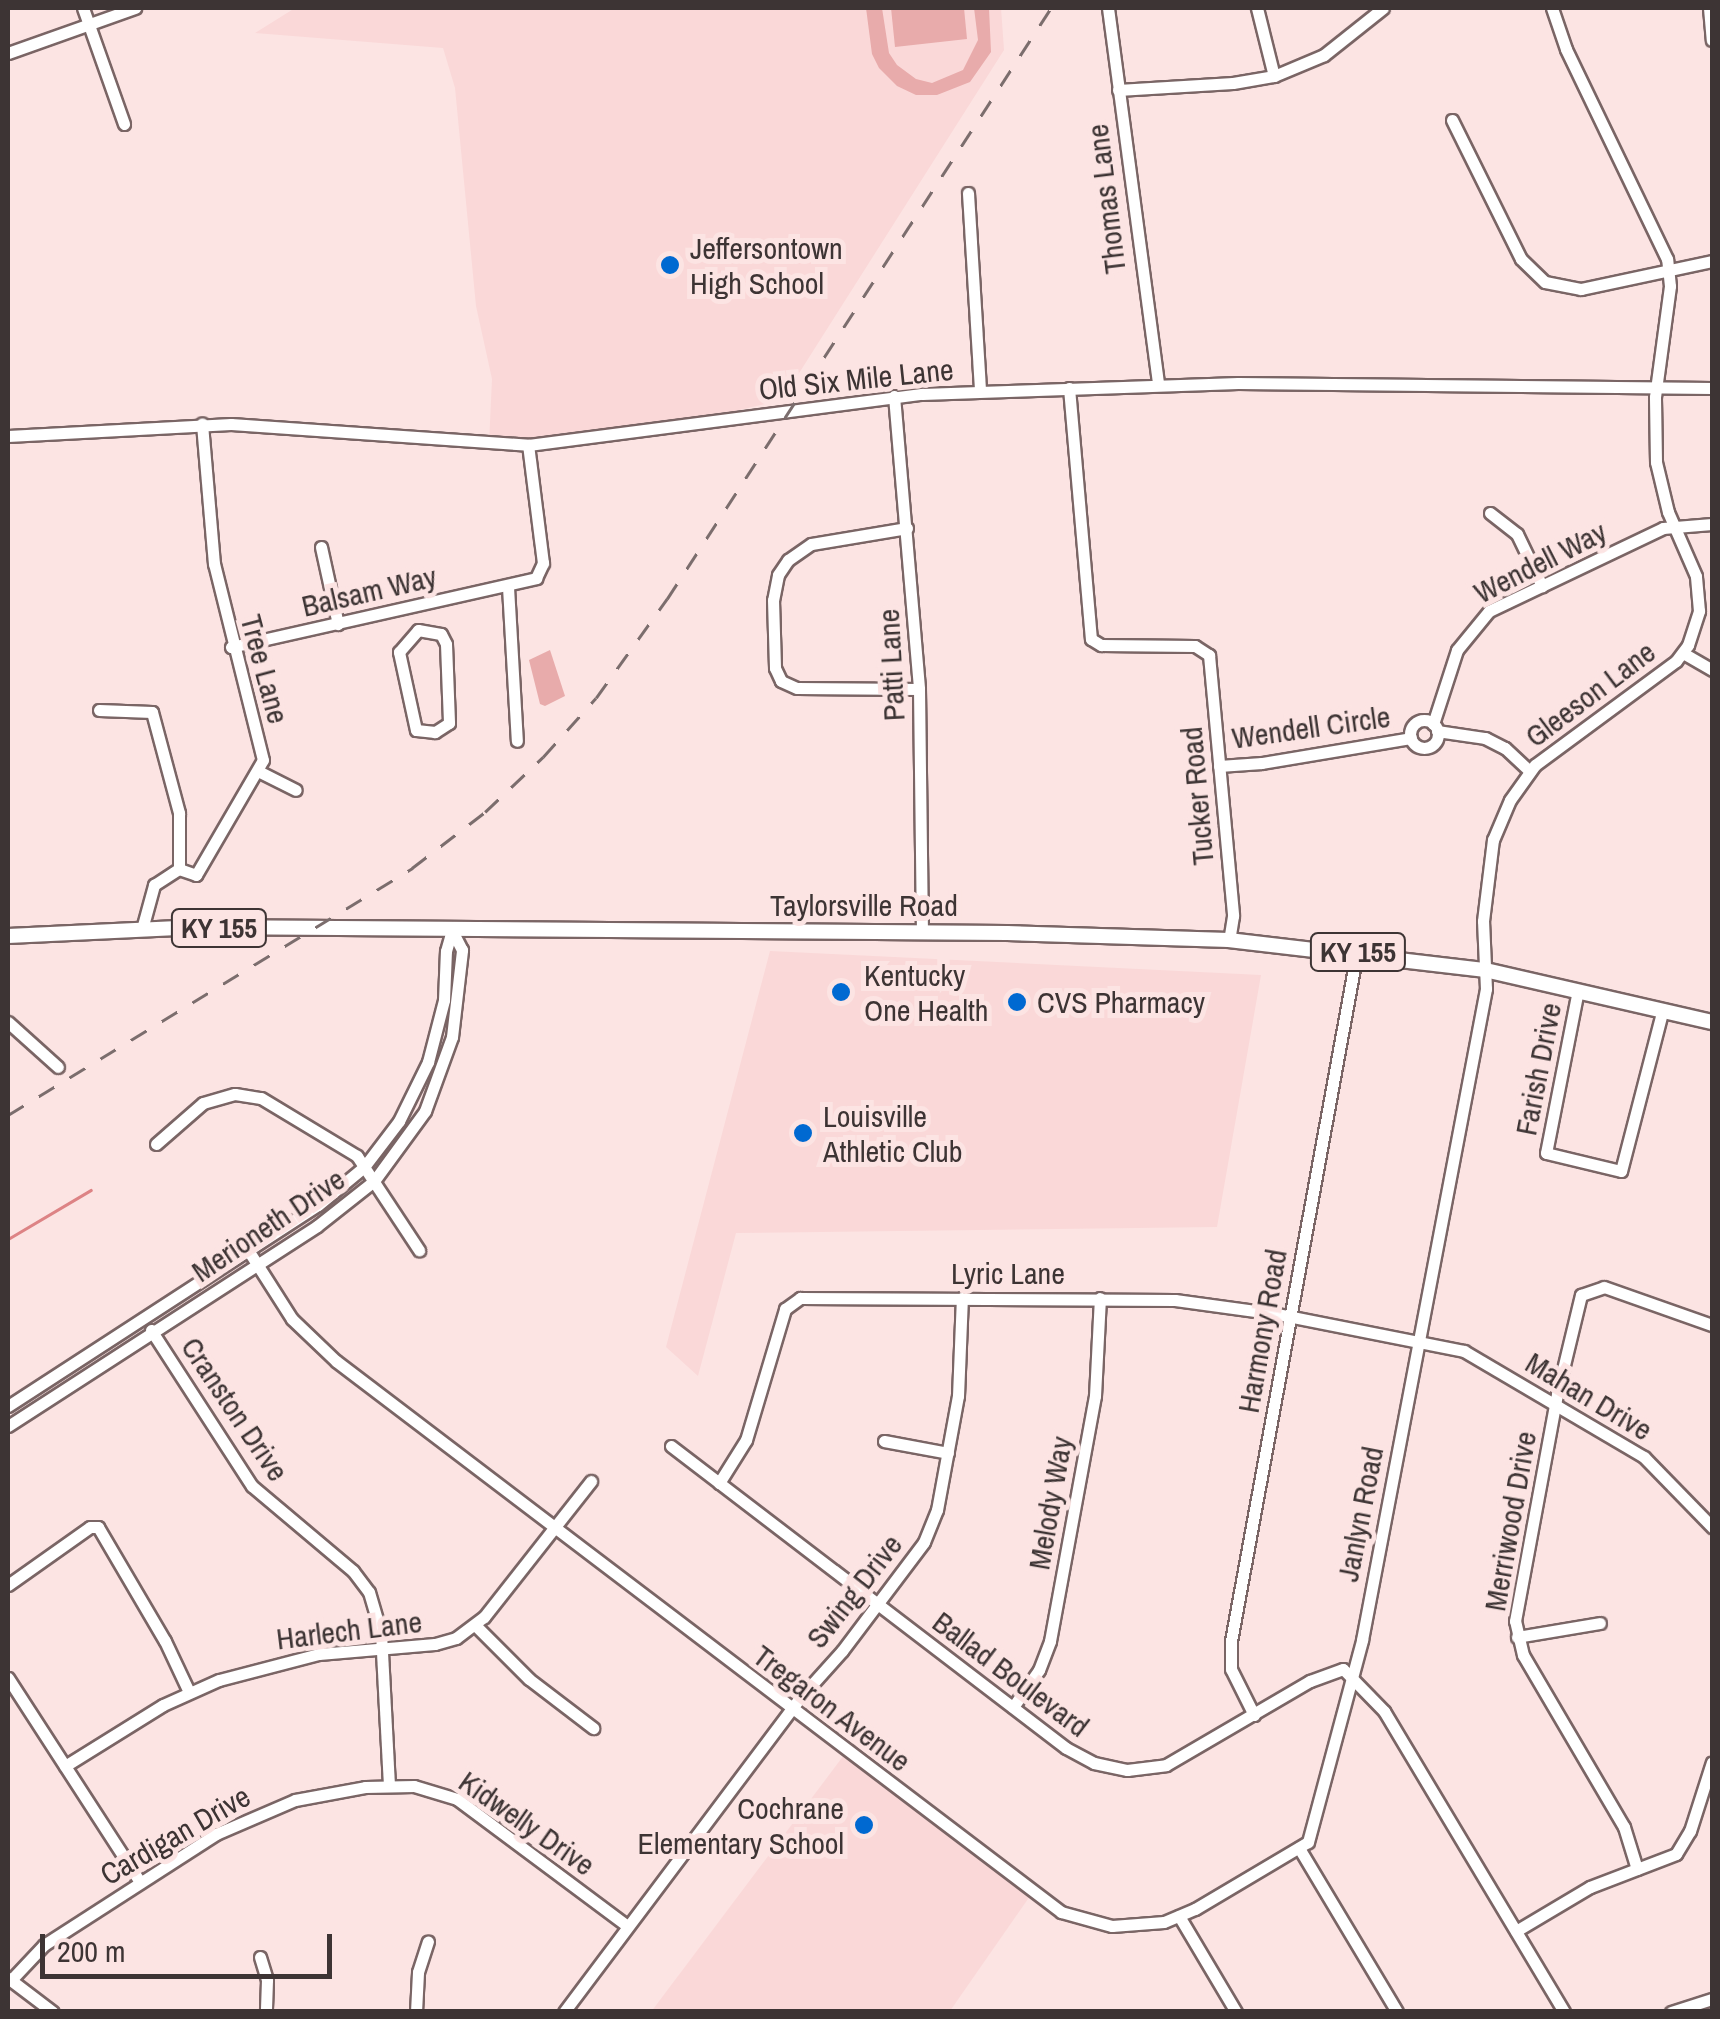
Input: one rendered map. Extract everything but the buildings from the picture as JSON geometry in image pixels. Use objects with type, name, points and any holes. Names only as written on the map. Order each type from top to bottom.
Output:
[{"type":"main road","name":"Taylorsville Road","points":[[8,936],[142,929],[452,930],[922,933],[1229,940],[1485,970],[1712,1022]]},
{"type":"street","points":[[82,8],[124,124]]},
{"type":"street","points":[[8,54],[135,8]]},
{"type":"street","name":"Thomas Lane","points":[[1108,8],[1158,384]]},
{"type":"street","points":[[1257,8],[1274,76]]},
{"type":"street","points":[[1118,90],[1274,76],[1324,55],[1383,8]]},
{"type":"street","name":"Gleeson Lane","points":[[1485,970],[1484,921],[1492,843],[1502,814],[1530,771],[1661,675],[1683,653],[1696,628],[1700,600],[1696,576],[1674,527],[1656,462],[1658,387],[1669,271],[1660,244],[1566,50],[1552,8]]},
{"type":"street","points":[[1708,8],[1712,40]]},
{"type":"street","points":[[1452,120],[1521,259],[1537,277],[1554,286],[1581,288],[1712,261]]},
{"type":"street","points":[[968,193],[980,392]]},
{"type":"street","name":"Old Six Mile Lane","points":[[8,436],[202,424],[528,446],[894,396],[1158,384],[1712,388]]},
{"type":"street","name":"Tucker Road","points":[[1069,388],[1091,639],[1101,646],[1206,649],[1234,916],[1229,940]]},
{"type":"street","name":"Patti Lane","points":[[894,396],[919,689],[922,933]]},
{"type":"street","name":"Tree Lane","points":[[142,929],[154,885],[179,868],[196,875],[263,760],[214,564],[202,424]]},
{"type":"street","points":[[517,741],[513,585],[536,578],[543,568],[528,446]]},
{"type":"street","points":[[1490,513],[1516,534],[1542,586]]},
{"type":"street","name":"Wendell Way","points":[[1435,728],[1453,660],[1468,631],[1490,612],[1674,527],[1712,524]]},
{"type":"street","points":[[907,528],[812,544],[788,560],[778,575],[772,600],[775,668],[781,681],[798,688],[919,689]]},
{"type":"street","points":[[321,547],[338,624]]},
{"type":"street","name":"Balsam Way","points":[[232,647],[513,585]]},
{"type":"street","points":[[413,608],[418,630]]},
{"type":"street","points":[[418,630],[441,634],[446,644],[449,723],[435,732],[416,730],[400,652],[418,630]]},
{"type":"street","points":[[1683,653],[1712,670]]},
{"type":"street","points":[[98,710],[152,712],[180,813],[179,868]]},
{"type":"street","name":"Wendell Circle","points":[[1416,723],[1435,728],[1429,747],[1416,746],[1410,738],[1416,723]]},
{"type":"street","points":[[1435,728],[1485,738],[1504,748],[1530,771]]},
{"type":"street","name":"Wendell Circle","points":[[1219,766],[1410,738]]},
{"type":"street","points":[[258,771],[296,790]]},
{"type":"street","points":[[8,1406],[340,1190],[364,1168],[400,1121],[428,1062],[444,1000],[452,930]]},
{"type":"street","name":"Merioneth Drive","points":[[8,1426],[258,1264],[374,1181],[425,1111],[444,1063],[458,1016],[461,976],[462,950],[452,930]]},
{"type":"street","name":"Harmony Road","points":[[1254,1715],[1234,1679],[1231,1642],[1357,952]]},
{"type":"street","name":"Janlyn Road","points":[[1352,1677],[1486,989],[1485,970]]},
{"type":"street","name":"Farish Drive","points":[[1578,990],[1546,1154],[1621,1170],[1663,1009]]},
{"type":"street","points":[[8,1022],[58,1067]]},
{"type":"street","points":[[156,1144],[203,1103],[244,1094],[292,1115],[356,1156],[419,1250]]},
{"type":"street","name":"Tregaron Avenue","points":[[248,1250],[312,1342],[1061,1912],[1093,1923],[1132,1927],[1179,1916],[1299,1848]]},
{"type":"street","name":"Merriwood Drive","points":[[1637,1870],[1624,1827],[1523,1656],[1515,1621],[1578,1301],[1586,1291],[1612,1289],[1712,1324]]},
{"type":"street","name":"Lyric Lane","points":[[719,1483],[746,1440],[783,1315],[793,1302],[806,1298],[1175,1300],[1419,1340]]},
{"type":"street","name":"Swing Drive","points":[[564,2012],[791,1709],[878,1604],[933,1523],[961,1367],[962,1298]]},
{"type":"street","name":"Melody Way","points":[[1013,1707],[1039,1670],[1050,1641],[1095,1396],[1100,1298]]},
{"type":"street","name":"Cranston Drive","points":[[144,1318],[252,1486],[364,1584],[378,1614],[389,1786]]},
{"type":"street","name":"Mahan Drive","points":[[1419,1340],[1473,1355],[1644,1457],[1712,1527]]},
{"type":"street","points":[[884,1442],[948,1453]]},
{"type":"street","name":"Ballad Boulevard","points":[[671,1446],[1080,1758],[1127,1770],[1178,1760],[1322,1674],[1342,1668],[1352,1677]]},
{"type":"street","name":"Harlech Lane","points":[[65,1766],[190,1692],[290,1659],[446,1642],[475,1625],[592,1481]]},
{"type":"street","points":[[8,1585],[90,1527],[98,1527],[165,1640],[190,1692]]},
{"type":"street","points":[[1517,1638],[1600,1622]]},
{"type":"street","points":[[475,1625],[529,1679],[593,1728]]},
{"type":"street","points":[[1352,1677],[1312,1833],[1299,1848],[1397,2012]]},
{"type":"street","points":[[1352,1677],[1384,1712],[1564,2012]]},
{"type":"street","points":[[8,1678],[140,1882]]},
{"type":"street","points":[[1516,1931],[1590,1887],[1670,1858],[1685,1844],[1712,1762]]},
{"type":"street","name":"Cardigan Drive","points":[[9,1979],[44,1945],[140,1882],[258,1813],[328,1792],[389,1786]]},
{"type":"street","name":"Kidwelly Drive","points":[[389,1786],[434,1790],[465,1803],[626,1925]]},
{"type":"street","points":[[1179,1916],[1236,2012]]},
{"type":"street","points":[[416,2012],[418,1972],[428,1942]]},
{"type":"street","points":[[260,1957],[267,1980],[266,2012]]},
{"type":"street","points":[[9,1979],[53,2012]]},
{"type":"street","points":[[1672,2012],[1712,2000]]},
{"type":"shaded area","name":"Jeffersontown High School","points":[[295,8],[1001,8],[1004,50],[782,400],[679,424],[489,444],[492,379],[476,306],[455,88],[443,48],[255,33]]},
{"type":"shaded area","points":[[866,8],[882,8],[889,53],[897,65],[916,79],[932,83],[963,70],[978,40],[974,8],[989,8],[991,52],[970,82],[937,95],[916,95],[897,86],[879,68],[872,54]]},
{"type":"shaded area","points":[[891,8],[964,8],[967,39],[895,47]]},
{"type":"shaded area","points":[[550,650],[565,696],[545,706],[540,704],[529,660]]},
{"type":"shaded area","points":[[770,951],[1261,975],[1217,1227],[736,1233],[698,1376],[666,1347]]},
{"type":"shaded area","name":"Cochrane Elementary School","points":[[844,1755],[1030,1896],[950,2011],[651,2012]]},
{"type":"waterway","points":[[8,1239],[91,1190]]},
{"type":"railway","points":[[8,1115],[412,868],[485,812],[543,757],[596,698],[667,599],[1051,8]]},
{"type":"place","name":"Jeffersontown High School","points":[[670,265]]},
{"type":"place","name":"Kentucky One Health","points":[[841,992]]},
{"type":"place","name":"CVS Pharmacy","points":[[1017,1002]]},
{"type":"place","name":"Louisville Athletic Club","points":[[803,1133]]},
{"type":"place","name":"Cochrane Elementary School","points":[[864,1825]]}]
